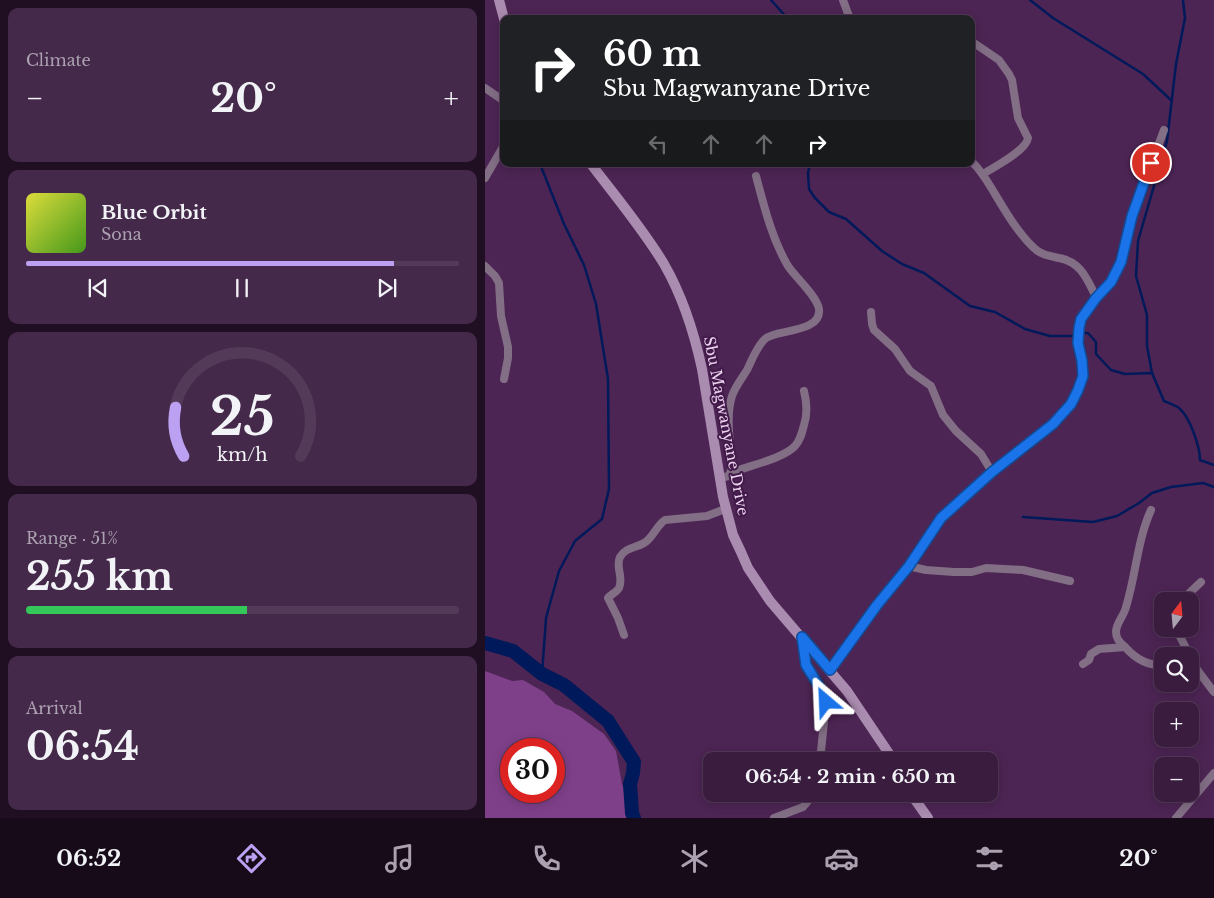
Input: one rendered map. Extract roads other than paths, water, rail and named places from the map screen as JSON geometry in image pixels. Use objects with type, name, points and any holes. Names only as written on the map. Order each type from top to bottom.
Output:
[{"type":"main road","points":[[499,0],[503,15]]},
{"type":"main road","name":"Sbu Magwanyane Drive","points":[[593,167],[652,246],[664,265],[683,304],[698,349],[725,509],[733,535],[749,568],[770,601],[830,670],[859,707],[888,752]]},
{"type":"main road","points":[[917,802],[928,818]]},
{"type":"street","points":[[843,0],[849,15]]},
{"type":"street","points":[[975,44],[999,60],[1009,74],[1012,80],[1017,118],[1028,138],[1026,144],[1016,153],[983,174]]},
{"type":"street","points":[[485,88],[500,98]]},
{"type":"street","points":[[830,670],[877,605],[909,566],[941,518],[992,472],[1053,424],[1071,404],[1083,376],[1078,343],[1081,319],[1096,298],[1111,282],[1121,262],[1132,216],[1164,130]]},
{"type":"street","points":[[485,178],[500,153]]},
{"type":"street","points":[[975,165],[983,174],[1007,213],[1031,245],[1040,253],[1067,260],[1078,266],[1085,274],[1096,298]]},
{"type":"street","points":[[731,474],[729,413],[732,394],[761,342],[767,336],[793,331],[813,322],[819,314],[817,304],[788,265],[776,239],[756,176]]},
{"type":"street","points":[[485,266],[499,283],[501,316],[506,331],[508,358],[504,379]]},
{"type":"street","points":[[871,312],[872,324],[875,330],[895,349],[910,371],[931,386],[943,415],[956,431],[981,454],[992,472]]},
{"type":"street","points":[[719,478],[727,478],[745,467],[776,457],[796,445],[802,434],[807,417],[807,401],[803,391]]},
{"type":"street","points":[[624,635],[619,618],[608,600],[608,597],[620,585],[621,578],[618,564],[622,554],[630,548],[645,543],[661,523],[670,518],[693,519],[725,509]]},
{"type":"street","points":[[1151,510],[1142,535],[1126,610],[1116,634],[1120,643],[1131,655],[1143,662],[1154,665]]},
{"type":"street","points":[[909,566],[926,570],[954,572],[972,572],[986,568],[1023,570],[1070,581]]},
{"type":"street","points":[[1190,592],[1201,582]]},
{"type":"street","points":[[802,637],[806,665],[822,691],[826,702],[821,752]]},
{"type":"street","points":[[1083,664],[1089,660],[1091,654],[1099,649],[1125,647]]},
{"type":"street","points":[[1199,672],[1214,692]]},
{"type":"street","points":[[1176,818],[1214,773]]},
{"type":"street","points":[[774,818],[803,807],[807,802]]},
{"type":"waterway","points":[[771,0],[784,15]]},
{"type":"waterway","points":[[1030,0],[1053,18],[1143,74],[1171,100]]},
{"type":"waterway","points":[[1152,373],[1147,346],[1147,315],[1136,276],[1138,241],[1167,141],[1176,64],[1185,18],[1183,0]]},
{"type":"waterway","points":[[809,167],[809,189],[815,198],[829,212],[846,219],[882,251],[902,264],[924,273],[970,306],[995,312],[1025,329],[1050,336],[1075,336]]},
{"type":"waterway","points":[[542,169],[564,224],[584,265],[596,304],[608,379],[609,489],[602,519],[575,541],[559,571],[546,618],[542,674]]},
{"type":"waterway","points":[[1080,333],[1088,333],[1096,342],[1096,354],[1111,370],[1125,374],[1152,373],[1164,401],[1179,408],[1187,418],[1196,440],[1200,460],[1214,465]]},
{"type":"waterway","points":[[1023,517],[1093,522],[1117,516],[1152,493],[1171,487],[1203,483],[1214,487]]},
{"type":"waterway","points":[[485,643],[513,651],[542,674],[564,685],[608,721],[634,762],[630,784],[634,818]]}]
